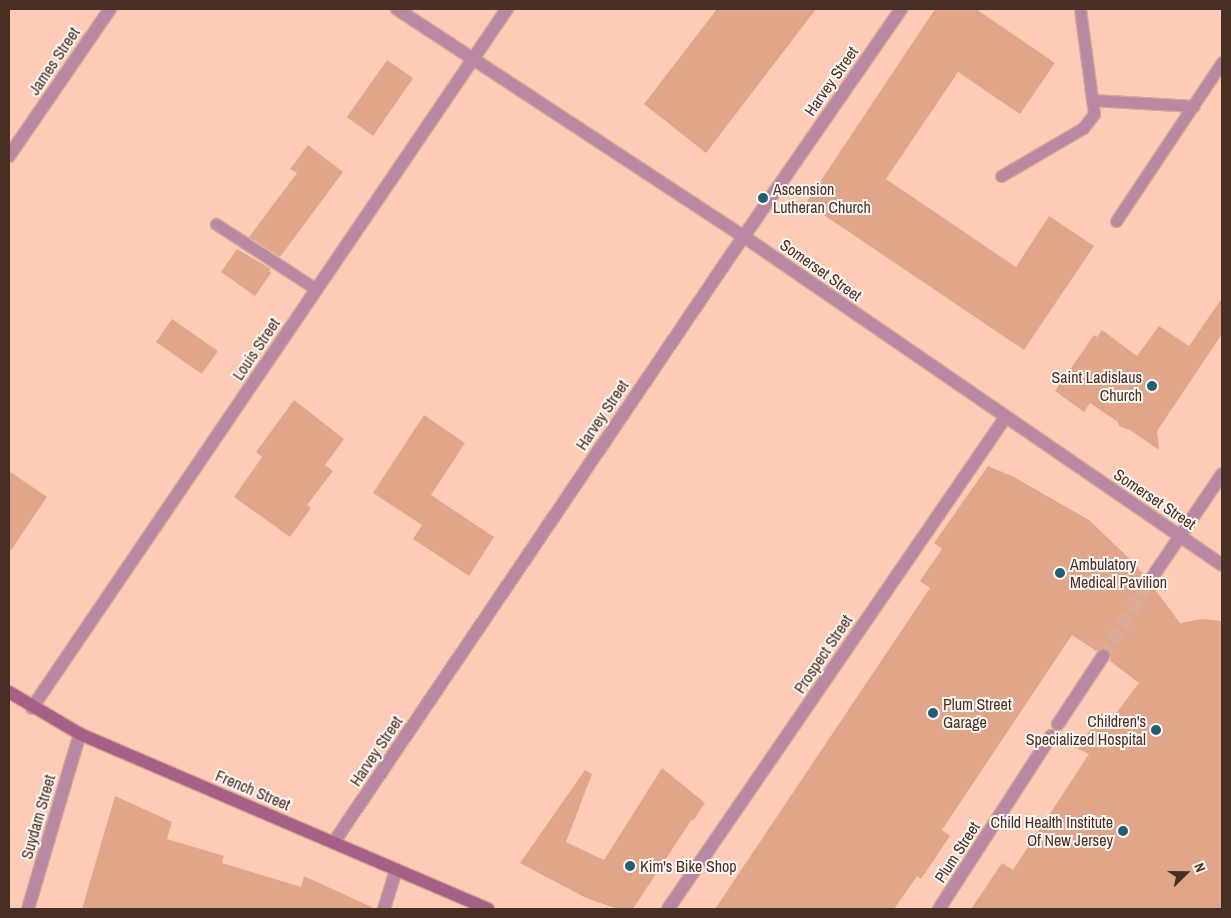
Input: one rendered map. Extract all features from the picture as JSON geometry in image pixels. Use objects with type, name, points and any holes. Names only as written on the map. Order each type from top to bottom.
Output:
[{"type":"main road","name":"French Street","points":[[9,692],[32,708],[80,734],[488,909]]},
{"type":"street","name":"James Street","points":[[9,156],[110,9]]},
{"type":"street","name":"Somerset Street","points":[[397,9],[472,60],[743,236],[1005,418],[1222,565]]},
{"type":"street","name":"Louis Street","points":[[32,708],[507,9]]},
{"type":"street","name":"Harvey Street","points":[[334,842],[743,236],[901,9]]},
{"type":"street","name":"Prospect Street","points":[[668,909],[1005,418]]},
{"type":"street","points":[[1149,582],[1222,474]]},
{"type":"street","points":[[1058,724],[1103,656]]},
{"type":"street","name":"Suydam Street","points":[[28,909],[80,734]]},
{"type":"street","name":"Plum Street","points":[[939,909],[1051,736]]},
{"type":"street","points":[[384,909],[396,870]]},
{"type":"lane","points":[[1000,176],[1083,128],[1094,114],[1080,9]]},
{"type":"lane","points":[[1116,221],[1222,62]]},
{"type":"lane","points":[[1092,100],[1194,106]]},
{"type":"lane","points":[[216,224],[316,289]]},
{"type":"building","points":[[717,9],[816,9],[706,153],[644,104]]},
{"type":"building","points":[[935,9],[976,9],[1055,63],[1020,114],[958,72],[886,179],[1016,267],[1049,216],[1094,246],[1024,350],[806,203]]},
{"type":"building","points":[[387,60],[413,78],[373,136],[347,117]]},
{"type":"building","points":[[308,145],[343,172],[280,257],[249,237],[297,173],[290,169]]},
{"type":"building","points":[[237,249],[271,269],[269,271],[271,273],[255,296],[221,272]]},
{"type":"building","points":[[1222,298],[1222,334],[1157,431],[1159,450],[1130,430],[1119,426],[1118,422],[1090,403],[1084,412],[1055,391],[1094,335],[1097,337],[1102,330],[1137,356],[1159,326],[1189,346]]},
{"type":"building","points":[[172,319],[218,351],[202,374],[156,342]]},
{"type":"building","points":[[294,400],[344,439],[325,465],[333,471],[307,505],[311,508],[290,537],[234,497],[262,457],[256,452]]},
{"type":"building","points":[[424,415],[465,443],[431,495],[494,537],[469,576],[413,539],[422,525],[373,493]]},
{"type":"building","points":[[988,466],[1014,477],[1089,520],[1134,563],[1144,575],[1141,581],[1142,586],[1148,590],[1154,588],[1180,623],[1202,619],[1222,621],[1222,909],[971,909],[1002,863],[1013,870],[1089,754],[1078,749],[1101,713],[1111,720],[1139,683],[1110,661],[1111,656],[1108,650],[1103,648],[1096,651],[1072,635],[942,830],[950,836],[921,879],[917,876],[894,909],[715,909],[930,588],[920,581],[942,549],[934,543]]},
{"type":"building","points":[[9,471],[47,497],[9,553]]},
{"type":"building","points":[[662,768],[705,803],[693,821],[692,819],[633,909],[618,909],[586,898],[520,863],[585,770],[592,774],[566,842],[604,860]]},
{"type":"building","points":[[115,796],[172,822],[167,839],[224,856],[222,863],[301,887],[304,876],[376,909],[82,909]]},
{"type":"tunnel","points":[[1103,656],[1149,582]]},
{"type":"place","name":"Ascension Lutheran Church","points":[[763,198]]},
{"type":"place","name":"Saint Ladislaus Church","points":[[1152,386]]},
{"type":"place","name":"Ambulatory Medical Pavilion","points":[[1060,573]]},
{"type":"place","name":"Plum Street Garage","points":[[933,713]]},
{"type":"place","name":"Children's Specialized Hospital","points":[[1156,730]]},
{"type":"place","name":"Child Health Institute Of New Jersey","points":[[1123,831]]},
{"type":"place","name":"Kim's Bike Shop","points":[[630,866]]}]
